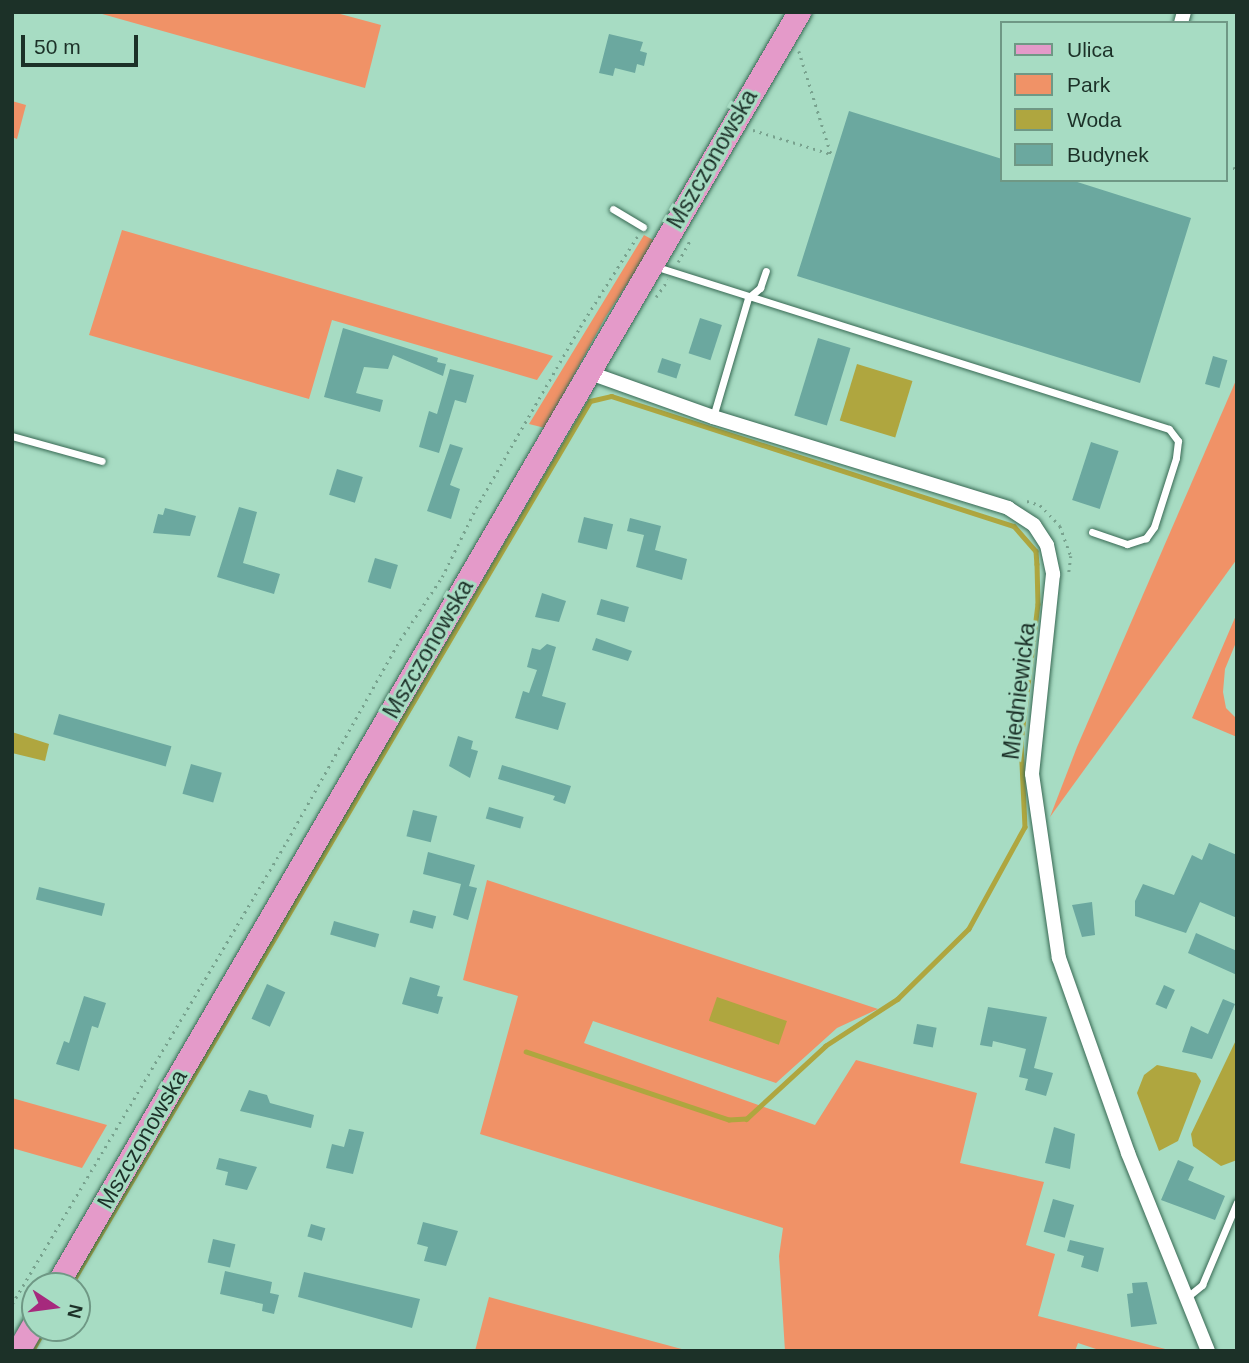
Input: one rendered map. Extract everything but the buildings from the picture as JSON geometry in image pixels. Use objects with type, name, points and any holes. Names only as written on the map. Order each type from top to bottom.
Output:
[{"type":"main road","name":"Mszczonowska","points":[[64,1272],[799,12]]},
{"type":"street","name":"Miedniewicka","points":[[590,373],[713,417],[1008,508],[1034,526],[1046,545],[1054,574],[1053,609],[1037,699],[1032,774],[1051,918],[1077,1016],[1185,1298],[1208,1351]]},
{"type":"lane","points":[[613,209],[643,227]]},
{"type":"lane","points":[[651,265],[748,298],[1169,429],[1178,441],[1176,458],[1154,527],[1146,538],[1127,544],[1092,532]]},
{"type":"lane","points":[[713,417],[748,298],[760,288],[766,271]]},
{"type":"lane","points":[[12,436],[102,461]]},
{"type":"lane","points":[[1185,1298],[1202,1285],[1237,1202]]},
{"type":"path","points":[[753,130],[831,155],[804,56],[798,51]]},
{"type":"path","points":[[12,1304],[287,841],[396,646],[442,577],[476,508],[580,327],[643,227]]},
{"type":"path","points":[[680,259],[691,239]]},
{"type":"path","points":[[650,300],[661,292]]},
{"type":"path","points":[[1060,526],[1071,556],[1068,578]]},
{"type":"green space","points":[[95,12],[333,12],[381,25],[365,88]]},
{"type":"green space","points":[[12,101],[26,105],[17,139],[12,137]]},
{"type":"green space","points":[[122,230],[553,356],[537,380],[332,320],[309,399],[89,335]]},
{"type":"green space","points":[[644,235],[655,241],[605,318],[545,428],[529,424]]},
{"type":"green space","points":[[1237,378],[1237,559],[1050,817],[1077,747]]},
{"type":"green space","points":[[1237,613],[1237,640],[1225,669],[1223,692],[1226,708],[1237,719],[1237,737],[1192,718]]},
{"type":"green space","points":[[487,880],[878,1009],[837,1028],[776,1083],[593,1021],[584,1043],[815,1125],[856,1060],[977,1093],[960,1163],[1044,1182],[1026,1245],[1055,1254],[1038,1316],[1173,1351],[1102,1351],[1078,1343],[1075,1351],[785,1351],[779,1256],[783,1228],[480,1134],[518,996],[463,980]]},
{"type":"green space","points":[[12,1098],[107,1125],[82,1168],[12,1148]]},
{"type":"green space","points":[[489,1297],[689,1351],[475,1351]]},
{"type":"water","points":[[857,364],[912,381],[895,437],[840,420]]},
{"type":"water","points":[[12,732],[49,744],[45,761],[12,753]]},
{"type":"water","points":[[717,997],[787,1021],[779,1045],[709,1021]]},
{"type":"water","points":[[1237,1038],[1237,1160],[1221,1166],[1193,1146],[1191,1134]]},
{"type":"water","points":[[1157,1065],[1196,1073],[1201,1081],[1178,1141],[1159,1151],[1137,1093],[1144,1075]]},
{"type":"waterway","points":[[78,1272],[590,401],[611,396],[1014,526],[1036,551],[1037,564],[1038,604],[1021,742],[1025,827],[969,929],[898,999],[826,1046],[747,1119],[729,1120],[526,1052]]},
{"type":"waterway","points":[[32,1351],[37,1342]]}]
